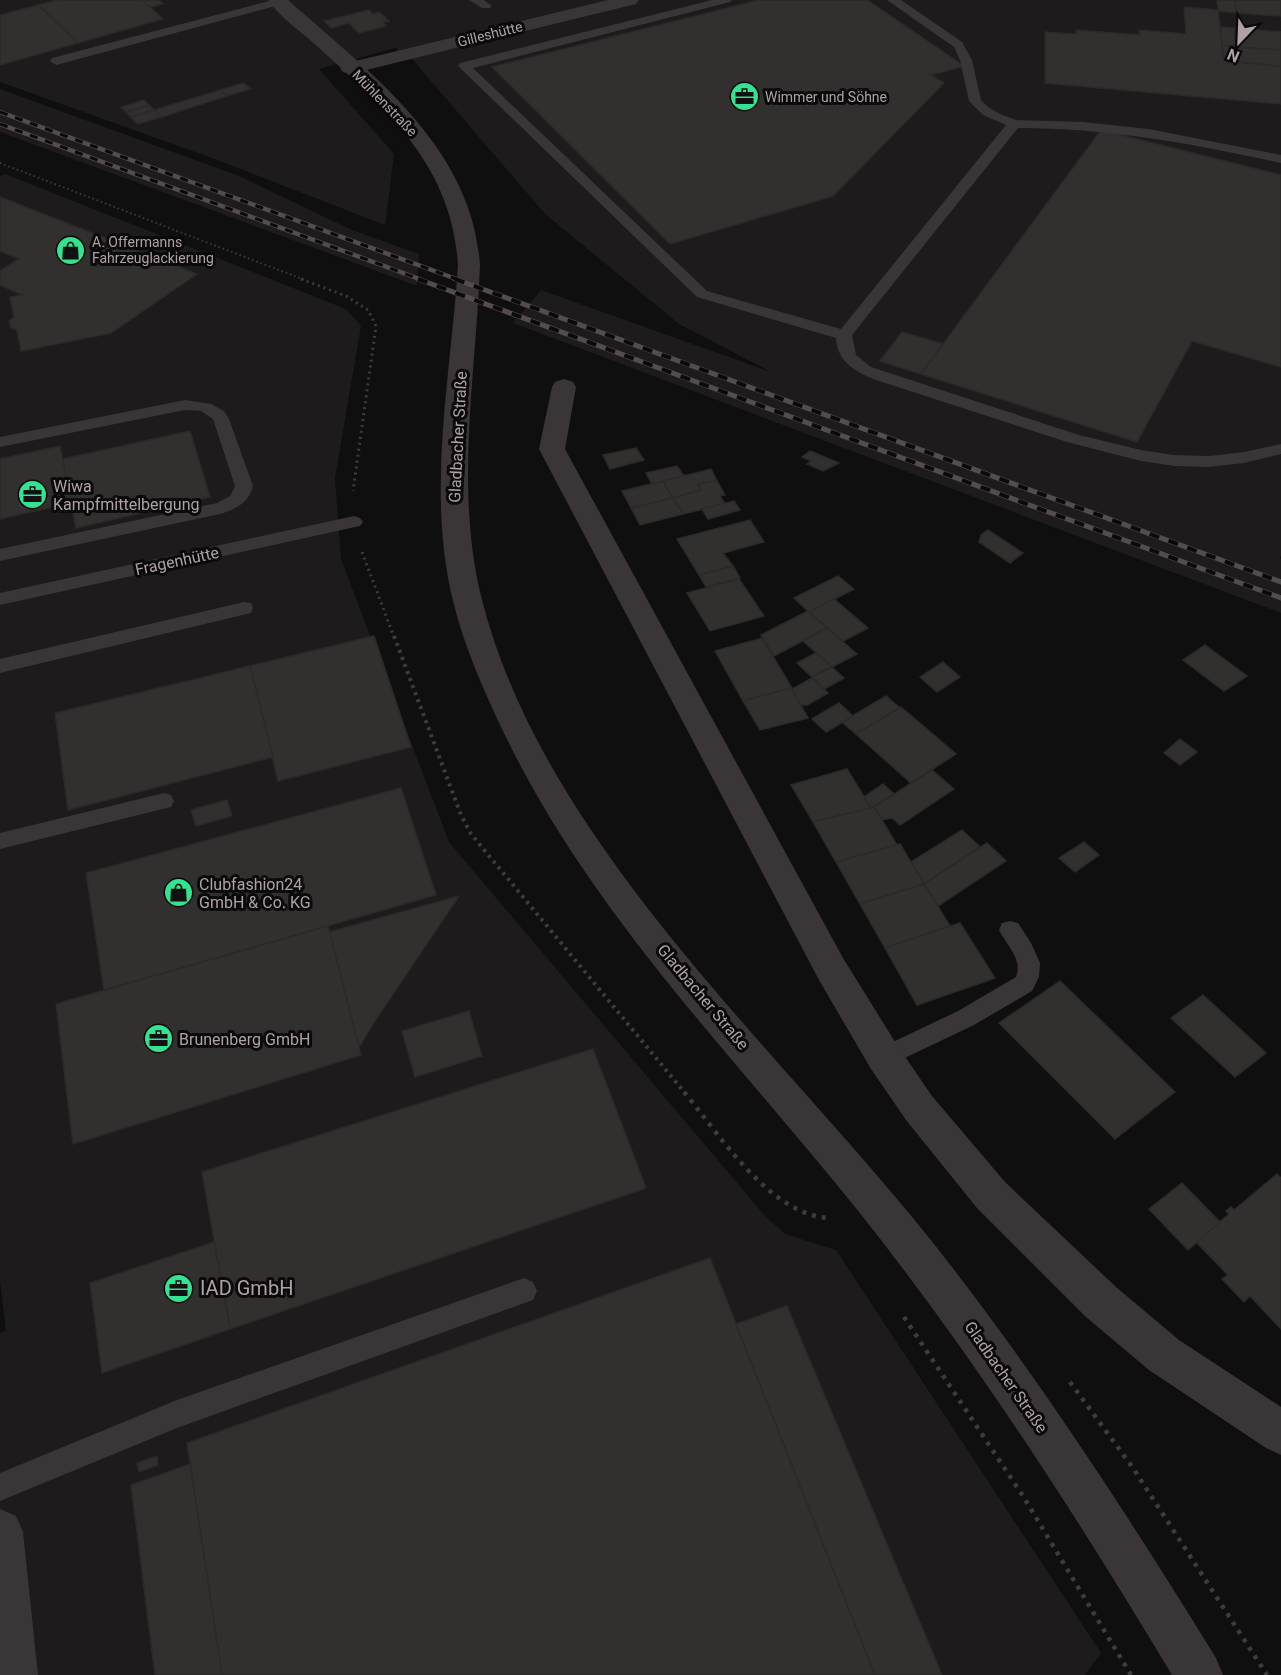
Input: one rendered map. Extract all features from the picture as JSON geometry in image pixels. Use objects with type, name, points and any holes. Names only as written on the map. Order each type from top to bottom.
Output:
[{"type":"street","name":"Gilleshütte","points":[[350,68],[630,0]]},
{"type":"street","name":"Mühlenstraße","points":[[278,1],[393,110],[426,147],[452,188],[464,227]]},
{"type":"street","name":"Gladbacher Straße","points":[[464,227],[468,246],[468,292],[456,418],[454,517],[460,566],[468,602],[488,663],[509,714],[535,765],[573,828],[644,925],[873,1199],[941,1286],[1012,1384],[1092,1503],[1199,1675]]},
{"type":"street","points":[[564,387],[552,448],[831,969],[884,1057],[919,1108],[958,1158],[991,1195],[1063,1267],[1132,1330],[1164,1355],[1281,1433]]},
{"type":"street","points":[[0,1532],[14,1675]]},
{"type":"lane","points":[[475,0],[486,6]]},
{"type":"lane","points":[[726,0],[464,66],[702,294],[844,335]]},
{"type":"lane","points":[[893,0],[958,45],[965,55],[975,101],[979,107],[1014,123],[1064,123],[1128,128],[1281,159]]},
{"type":"lane","points":[[56,61],[278,1]]},
{"type":"lane","points":[[1014,123],[844,335],[846,353],[853,362],[865,370],[1109,450],[1155,460],[1196,463],[1238,460],[1281,449]]},
{"type":"lane","points":[[0,442],[184,405],[199,406],[215,411],[221,419],[244,486],[238,500],[220,508],[0,555]]},
{"type":"lane","name":"Fragenhütte","points":[[0,599],[354,522]]},
{"type":"lane","points":[[0,666],[244,608]]},
{"type":"lane","points":[[0,842],[164,801]]},
{"type":"lane","points":[[884,1057],[966,1018],[1024,984],[1030,976],[1030,961],[1010,930]]},
{"type":"lane","points":[[0,1487],[177,1414],[524,1291]]},
{"type":"path","points":[[0,163],[282,270],[346,296],[368,310],[376,326],[353,477],[354,522],[361,548],[461,816],[471,834],[758,1181],[773,1195],[807,1216],[823,1219],[835,1218],[873,1199]]},
{"type":"shaded area","points":[[0,0],[1281,0],[1281,556],[1279,558],[1281,559],[1281,613],[513,323],[541,290],[771,372],[679,324],[545,214],[413,60],[395,48],[319,69],[394,154],[385,225],[212,158],[0,82]]},
{"type":"shaded area","points":[[0,89],[239,176],[352,230],[419,254],[417,286],[0,132]]},
{"type":"shaded area","points":[[5,174],[346,309],[361,326],[335,478],[341,559],[449,842],[766,1217],[785,1234],[836,1250],[1101,1653],[1085,1675],[0,1675],[0,1333],[6,1330],[0,1281],[0,176]]},
{"type":"building","points":[[57,0],[142,0],[163,19],[78,43],[38,5]]},
{"type":"building","points":[[142,0],[159,0],[163,4],[150,7]]},
{"type":"building","points":[[759,0],[867,0],[964,66],[931,75],[944,83],[833,196],[670,244],[492,67]]},
{"type":"building","points":[[1217,0],[1235,0],[1237,13],[1218,11]]},
{"type":"building","points":[[1235,0],[1281,0],[1281,16],[1237,13]]},
{"type":"building","points":[[38,5],[78,43],[0,65],[0,15]]},
{"type":"building","points":[[1184,7],[1218,10],[1224,61],[1281,66],[1281,104],[1045,83],[1045,32],[1076,34],[1076,30],[1140,35],[1139,30],[1186,34]]},
{"type":"building","points":[[369,10],[373,14],[379,12],[389,21],[383,22],[386,26],[359,33],[349,23],[331,28],[324,21]]},
{"type":"building","points":[[1220,27],[1234,28],[1236,47],[1222,45]]},
{"type":"building","points":[[1234,28],[1281,32],[1281,50],[1236,47]]},
{"type":"building","points":[[1222,45],[1236,47],[1239,62],[1224,61]]},
{"type":"building","points":[[1236,47],[1281,50],[1281,66],[1239,62]]},
{"type":"building","points":[[243,83],[251,89],[227,96],[220,90]]},
{"type":"building","points":[[220,90],[227,96],[162,117],[154,110]]},
{"type":"building","points":[[144,100],[149,105],[126,112],[121,107]]},
{"type":"building","points":[[149,105],[154,110],[131,117],[126,112]]},
{"type":"building","points":[[154,110],[162,117],[138,124],[131,117]]},
{"type":"building","points":[[1101,130],[1281,175],[1281,367],[1192,341],[1137,442],[921,374]]},
{"type":"building","points":[[0,197],[197,274],[111,333],[21,351],[17,330],[11,328],[9,321],[14,317],[10,297],[22,295],[0,285],[0,271],[19,259],[0,251]]},
{"type":"building","points":[[902,332],[943,344],[921,374],[880,361]]},
{"type":"building","points":[[190,431],[210,497],[76,528],[62,459]]},
{"type":"building","points":[[60,446],[71,503],[0,519],[0,459]]},
{"type":"building","points":[[636,448],[644,460],[610,469],[603,455]]},
{"type":"building","points":[[810,451],[839,463],[823,471],[807,464],[811,461],[802,457]]},
{"type":"building","points":[[677,466],[684,476],[652,484],[646,473]]},
{"type":"building","points":[[711,469],[717,481],[698,484],[701,490],[673,498],[663,481]]},
{"type":"building","points":[[663,481],[673,498],[631,508],[622,491]]},
{"type":"building","points":[[717,481],[725,495],[720,496],[725,504],[683,514],[673,498],[701,490],[698,484]]},
{"type":"building","points":[[673,498],[683,514],[640,525],[631,508]]},
{"type":"building","points":[[734,501],[740,510],[708,519],[702,509]]},
{"type":"building","points":[[750,520],[764,542],[723,553],[733,566],[699,575],[677,539]]},
{"type":"building","points":[[988,530],[1023,553],[1010,563],[979,542],[981,535]]},
{"type":"building","points":[[733,566],[740,578],[706,587],[699,575]]},
{"type":"building","points":[[838,576],[854,589],[809,612],[794,598]]},
{"type":"building","points":[[739,579],[764,616],[710,631],[687,593]]},
{"type":"building","points":[[834,599],[868,628],[843,641],[809,612]]},
{"type":"building","points":[[808,611],[827,628],[774,656],[761,635]]},
{"type":"building","points":[[827,628],[857,654],[832,667],[803,641]]},
{"type":"building","points":[[374,636],[411,747],[278,781],[250,666]]},
{"type":"building","points":[[762,638],[792,688],[743,701],[715,651]]},
{"type":"building","points":[[1205,645],[1247,676],[1224,691],[1183,660]]},
{"type":"building","points":[[816,653],[832,667],[812,677],[797,663]]},
{"type":"building","points":[[943,662],[960,677],[937,692],[920,677]]},
{"type":"building","points":[[250,666],[273,757],[68,810],[55,713]]},
{"type":"building","points":[[832,667],[844,678],[824,689],[812,677]]},
{"type":"building","points":[[812,678],[828,693],[807,705],[801,705],[792,689]]},
{"type":"building","points":[[791,688],[808,718],[760,730],[743,701]]},
{"type":"building","points":[[886,696],[900,708],[856,734],[842,722]]},
{"type":"building","points":[[839,703],[853,716],[826,732],[812,719]]},
{"type":"building","points":[[901,707],[956,754],[911,783],[856,734]]},
{"type":"building","points":[[1180,739],[1197,752],[1180,765],[1164,753]]},
{"type":"building","points":[[847,769],[871,808],[813,822],[791,785]]},
{"type":"building","points":[[932,770],[954,789],[900,825],[892,818],[882,820],[874,807]]},
{"type":"building","points":[[883,784],[894,794],[871,808],[864,797]]},
{"type":"building","points":[[401,788],[436,895],[104,990],[86,873]]},
{"type":"building","points":[[227,800],[232,816],[196,826],[191,810]]},
{"type":"building","points":[[874,807],[897,845],[836,862],[813,822]]},
{"type":"building","points":[[962,830],[980,847],[924,884],[911,862]]},
{"type":"building","points":[[1084,842],[1099,855],[1075,872],[1059,858]]},
{"type":"building","points":[[987,843],[1006,861],[938,906],[924,884]]},
{"type":"building","points":[[900,844],[924,884],[860,904],[836,862]]},
{"type":"building","points":[[924,884],[950,926],[885,948],[860,904]]},
{"type":"building","points":[[459,896],[375,1021],[359,1047],[329,932]]},
{"type":"building","points":[[960,923],[995,978],[917,1005],[885,948]]},
{"type":"building","points":[[328,926],[361,1055],[73,1144],[56,1004]]},
{"type":"building","points":[[1060,981],[1175,1092],[1115,1139],[999,1023]]},
{"type":"building","points":[[1203,995],[1266,1053],[1235,1077],[1171,1018]]},
{"type":"building","points":[[469,1011],[482,1056],[415,1077],[402,1031]]},
{"type":"building","points":[[593,1049],[646,1188],[230,1329],[202,1172]]},
{"type":"building","points":[[1277,1174],[1281,1178],[1281,1329],[1250,1296],[1244,1302],[1222,1279],[1228,1275],[1196,1242],[1229,1214],[1226,1211],[1231,1207],[1234,1210]]},
{"type":"building","points":[[1182,1183],[1220,1222],[1188,1250],[1149,1209]]},
{"type":"building","points":[[214,1242],[230,1329],[102,1373],[90,1283]]},
{"type":"building","points":[[710,1258],[875,1675],[222,1675],[187,1443]]},
{"type":"building","points":[[787,1306],[942,1675],[875,1675],[736,1324]]},
{"type":"building","points":[[157,1456],[158,1465],[139,1472],[137,1463]]},
{"type":"building","points":[[190,1464],[222,1675],[155,1675],[131,1485]]},
{"type":"railway","points":[[0,112],[459,280]]},
{"type":"railway","points":[[0,124],[422,280]]},
{"type":"railway","points":[[418,279],[1281,598]]},
{"type":"railway","points":[[455,279],[1281,582]]},
{"type":"place","name":"Wimmer und Söhne","points":[[744,97]]},
{"type":"place","name":"A. Offermanns Fahrzeuglackierung","points":[[71,250]]},
{"type":"place","name":"Wiwa Kampfmittelbergung","points":[[32,495]]},
{"type":"place","name":"Clubfashion24 GmbH & Co. KG","points":[[178,893]]},
{"type":"place","name":"Brunenberg GmbH","points":[[158,1039]]},
{"type":"place","name":"IAD GmbH","points":[[179,1288]]}]
